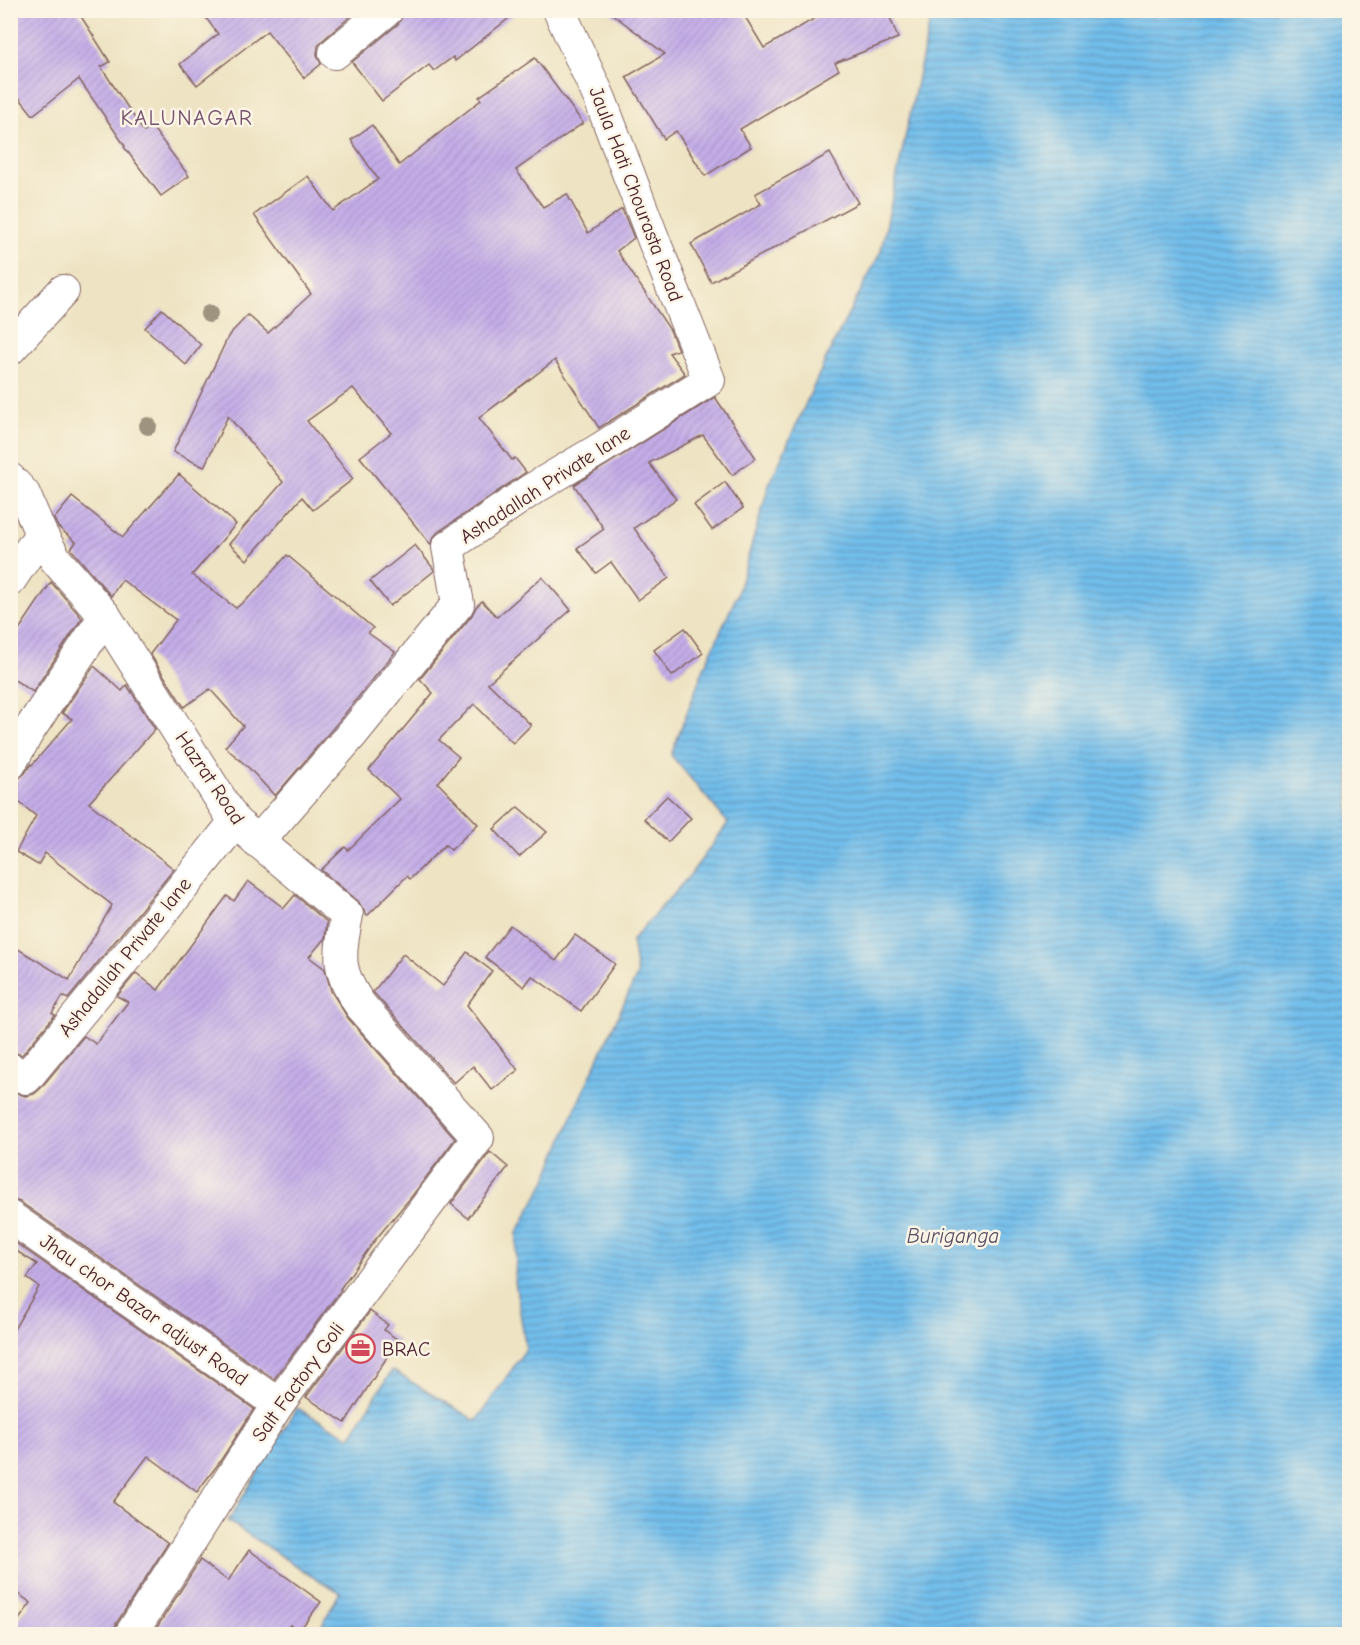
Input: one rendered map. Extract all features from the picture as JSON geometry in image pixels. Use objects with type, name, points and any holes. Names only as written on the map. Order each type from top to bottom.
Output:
[{"type":"street","points":[[335,53],[387,10]]},
{"type":"street","name":"Jaula Hati Chourasta Road","points":[[559,10],[600,99],[710,380]]},
{"type":"street","points":[[10,349],[63,291]]},
{"type":"street","name":"Ashadallah Private lane","points":[[258,842],[368,716],[459,604],[448,547],[531,490],[710,380]]},
{"type":"street","name":"Hazrat Road","points":[[10,479],[24,494],[41,534],[56,560],[105,616],[235,822],[347,915],[340,960],[349,989],[361,1006],[478,1138]]},
{"type":"street","points":[[10,580],[41,534]]},
{"type":"street","points":[[10,764],[28,732],[105,616]]},
{"type":"street","name":"Ashadallah Private lane","points":[[10,1069],[26,1078],[235,822]]},
{"type":"street","name":"Salt Factory Goli","points":[[131,1635],[278,1404],[478,1138]]},
{"type":"street","name":"Jhau chor Bazar adjust Road","points":[[10,1216],[278,1404]]},
{"type":"water","name":"Buriganga","points":[[932,11],[1349,11],[1349,1634],[317,1634],[340,1592],[308,1574],[228,1521],[297,1408],[350,1437],[392,1370],[476,1421],[526,1349],[515,1281],[517,1233],[546,1180],[575,1109],[637,975],[632,940],[690,875],[728,823],[671,755],[703,670],[737,595],[769,485],[830,350],[881,251]]},
{"type":"building","points":[[10,10],[77,10],[110,62],[101,67],[144,132],[152,127],[189,176],[161,196],[124,147],[79,79],[33,115],[10,86]]},
{"type":"building","points":[[200,10],[358,10],[318,46],[317,55],[321,64],[304,78],[267,31],[197,85],[180,64],[218,34]]},
{"type":"building","points":[[408,10],[519,10],[455,61],[453,57],[434,71],[429,65],[382,101],[352,62],[398,24]]},
{"type":"building","points":[[607,10],[741,10],[764,48],[829,10],[887,10],[898,38],[835,63],[839,70],[740,129],[751,147],[705,176],[676,131],[664,139],[626,77],[665,54]]},
{"type":"building","points":[[535,58],[583,123],[516,170],[543,207],[567,194],[588,233],[622,209],[634,238],[617,251],[670,330],[678,350],[669,353],[685,374],[599,428],[555,360],[479,418],[512,460],[515,458],[526,472],[438,532],[432,539],[431,545],[360,457],[391,433],[353,388],[307,421],[353,479],[313,510],[302,497],[247,560],[229,544],[283,482],[228,416],[204,467],[173,452],[229,335],[248,315],[268,333],[311,294],[254,215],[308,176],[333,211],[378,179],[351,140],[372,125],[399,165],[481,100],[479,97]]},
{"type":"building","points":[[830,153],[858,203],[711,282],[691,244],[761,204],[755,194]]},
{"type":"building","points":[[162,309],[201,345],[186,365],[145,328]]},
{"type":"building","points":[[715,397],[756,458],[732,475],[703,435],[649,463],[676,499],[634,528],[669,578],[638,600],[611,562],[596,573],[577,548],[604,529],[574,485]]},
{"type":"building","points":[[179,474],[236,524],[192,575],[236,608],[254,593],[287,555],[373,628],[368,633],[395,652],[275,796],[225,747],[243,726],[210,689],[184,707],[150,654],[176,620],[122,580],[111,596],[71,549],[76,542],[58,527],[54,519],[72,497],[123,537]]},
{"type":"building","points":[[725,482],[743,508],[712,530],[694,505]]},
{"type":"building","points":[[415,545],[434,571],[390,606],[370,581]]},
{"type":"building","points":[[542,577],[571,610],[488,683],[531,725],[513,743],[474,704],[439,740],[459,757],[438,783],[478,824],[451,850],[445,845],[410,879],[407,876],[367,916],[358,901],[321,870],[345,847],[348,850],[400,799],[369,770],[433,693],[420,679],[476,607],[482,601],[497,617]]},
{"type":"building","points":[[51,582],[82,618],[33,692],[10,677],[10,643]]},
{"type":"building","points":[[685,628],[703,653],[672,676],[654,650]]},
{"type":"building","points":[[94,666],[122,691],[127,685],[155,729],[89,803],[174,869],[68,999],[63,996],[52,1013],[55,1015],[22,1055],[10,1051],[10,944],[69,980],[112,905],[45,853],[38,865],[16,852],[36,816],[10,795],[10,789],[17,780],[72,719],[62,713]]},
{"type":"building","points":[[667,796],[691,818],[668,842],[644,819]]},
{"type":"building","points":[[518,807],[547,832],[519,857],[494,829]]},
{"type":"building","points":[[248,881],[284,908],[295,895],[327,922],[325,938],[309,957],[325,969],[331,991],[348,1018],[455,1139],[375,1240],[341,1290],[274,1379],[20,1202],[10,1199],[10,1094],[12,1091],[25,1096],[34,1094],[84,1036],[96,1044],[128,1002],[117,996],[136,973],[158,990],[227,896],[234,901]]},
{"type":"building","points":[[510,925],[556,961],[575,935],[615,964],[581,1011],[532,976],[524,987],[485,957]]},
{"type":"building","points":[[467,952],[492,971],[467,1005],[518,1070],[492,1090],[473,1066],[454,1083],[373,992],[403,954],[443,986]]},
{"type":"building","points":[[490,1152],[508,1167],[468,1218],[451,1204]]},
{"type":"building","points":[[10,1239],[254,1409],[197,1492],[148,1456],[113,1502],[168,1543],[116,1624],[113,1635],[10,1635],[31,1603],[10,1588],[10,1336],[39,1287],[27,1278],[37,1264],[10,1247]]},
{"type":"building","points":[[370,1311],[388,1325],[384,1330],[398,1340],[345,1423],[306,1397]]},
{"type":"building","points":[[249,1550],[321,1602],[299,1631],[290,1625],[283,1635],[152,1635],[200,1560],[228,1581]]},
{"type":"place","name":"BRAC","points":[[361,1349]]},
{"type":"district","name":"KALUNAGAR","points":[[187,118]]}]
